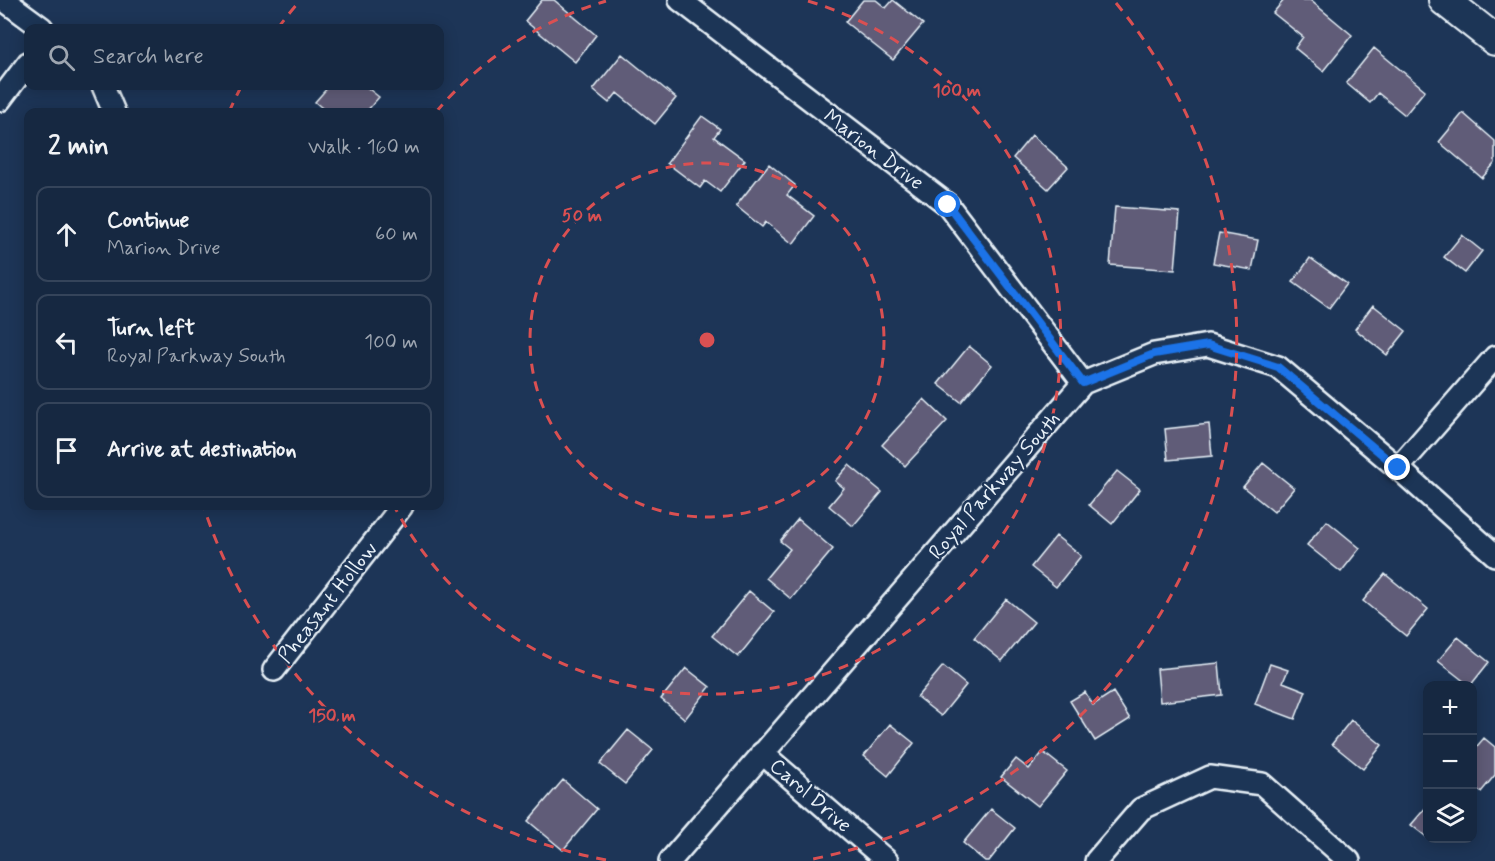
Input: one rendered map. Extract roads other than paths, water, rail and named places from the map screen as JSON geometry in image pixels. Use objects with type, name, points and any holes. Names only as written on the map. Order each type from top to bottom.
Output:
[{"type":"street","points":[[4,0],[37,24]]},
{"type":"street","name":"Marion Drive","points":[[680,0],[948,205],[1083,383]]},
{"type":"street","points":[[1444,0],[1495,40]]},
{"type":"street","points":[[0,100],[24,68]]},
{"type":"street","points":[[105,90],[112,108]]},
{"type":"street","name":"Royal Parkway South","points":[[670,861],[1083,383],[1154,354],[1208,345],[1278,367],[1398,468],[1495,555]]},
{"type":"street","points":[[1398,468],[1495,357]]},
{"type":"street","name":"Pheasant Hollow","points":[[274,669],[399,510]]},
{"type":"street","name":"Carol Drive","points":[[762,753],[887,861]]},
{"type":"street","points":[[1096,861],[1141,809],[1210,777],[1262,784],[1350,861]]}]
